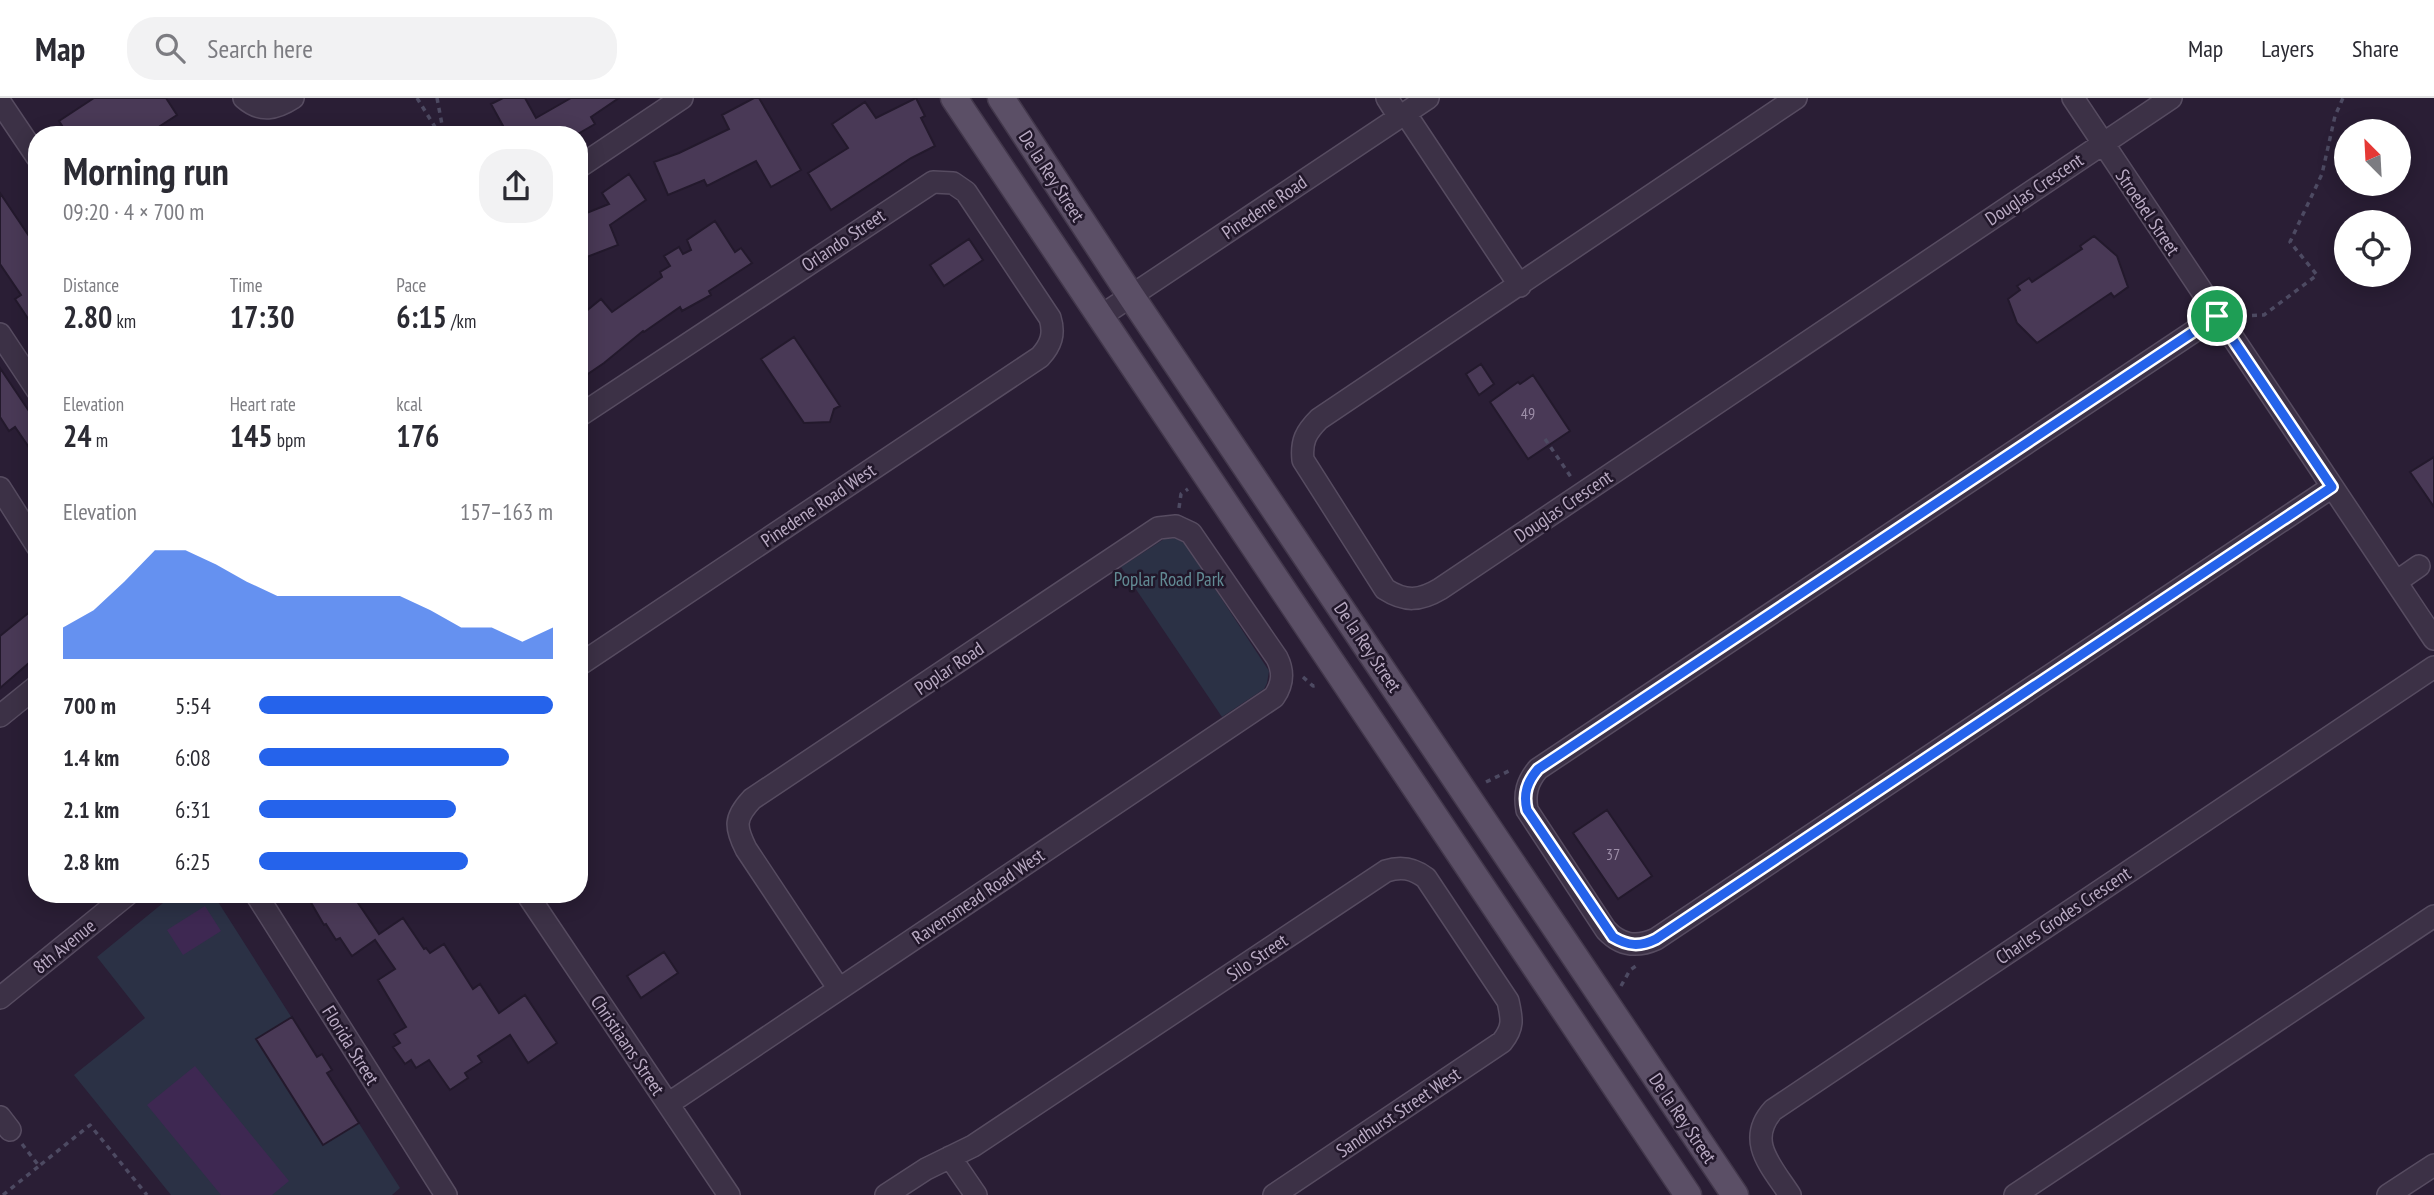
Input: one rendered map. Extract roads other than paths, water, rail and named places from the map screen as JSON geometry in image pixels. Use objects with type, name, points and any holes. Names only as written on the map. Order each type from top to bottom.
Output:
[{"type":"main road","name":"De la Rey Street","points":[[954,98],[1688,1195]]},
{"type":"main road","name":"De la Rey Street","points":[[1001,98],[1735,1195]]},
{"type":"street","points":[[244,98],[267,109],[282,105],[293,98]]},
{"type":"street","points":[[588,161],[682,98]]},
{"type":"street","points":[[1387,98],[1402,115],[1520,286]]},
{"type":"street","name":"Pinedene Road","points":[[1101,316],[1428,98]]},
{"type":"street","name":"Douglas Crescent","points":[[1796,98],[1319,419],[1308,430],[1301,445],[1303,460],[1385,589],[1397,597],[1411,600],[1426,597],[1440,589],[2171,98]]},
{"type":"street","name":"Stroebel Street","points":[[2073,98],[2225,316],[2332,487],[2434,639]]},
{"type":"street","points":[[0,102],[28,144]]},
{"type":"street","name":"Orlando Street","points":[[588,410],[927,185],[939,181],[953,183],[965,192],[1050,318],[1051,340]]},
{"type":"street","points":[[2225,316],[1538,769],[1527,784],[1527,810],[1606,930],[1613,937],[1631,945],[1647,943],[2332,487]]},
{"type":"street","points":[[0,334],[28,376]]},
{"type":"street","name":"Pinedene Road West","points":[[588,659],[1040,357],[1051,340]]},
{"type":"street","points":[[0,488],[28,528]]},
{"type":"street","name":"Poplar Road","points":[[839,989],[739,835],[737,821],[752,799],[1158,528],[1176,526],[1191,533],[1291,678]]},
{"type":"street","points":[[2396,582],[2419,566]]},
{"type":"street","name":"Charles Grodes Crescent","points":[[1790,1195],[1762,1151],[1760,1135],[1764,1120],[1773,1110],[2434,667]]},
{"type":"street","name":"Ravensmead Road West","points":[[667,1104],[1268,702],[1291,678]]},
{"type":"street","points":[[0,716],[28,693]]},
{"type":"street","name":"Silo Street","points":[[886,1195],[926,1169],[972,1146],[1392,869],[1413,870],[1426,878],[1508,1001],[1513,1021]]},
{"type":"street","name":"8th Avenue","points":[[0,998],[117,903]]},
{"type":"street","name":"Florida Street","points":[[262,903],[443,1194]]},
{"type":"street","name":"Christiaans Street","points":[[533,903],[729,1195]]},
{"type":"street","points":[[2015,1195],[2434,916]]},
{"type":"street","name":"Sandhurst Street West","points":[[1274,1195],[1502,1042],[1513,1021]]},
{"type":"street","points":[[950,1157],[975,1195]]},
{"type":"street","points":[[2388,1195],[2434,1165]]},
{"type":"park label","name":"Poplar Road Park","points":[[1169,579]]}]
